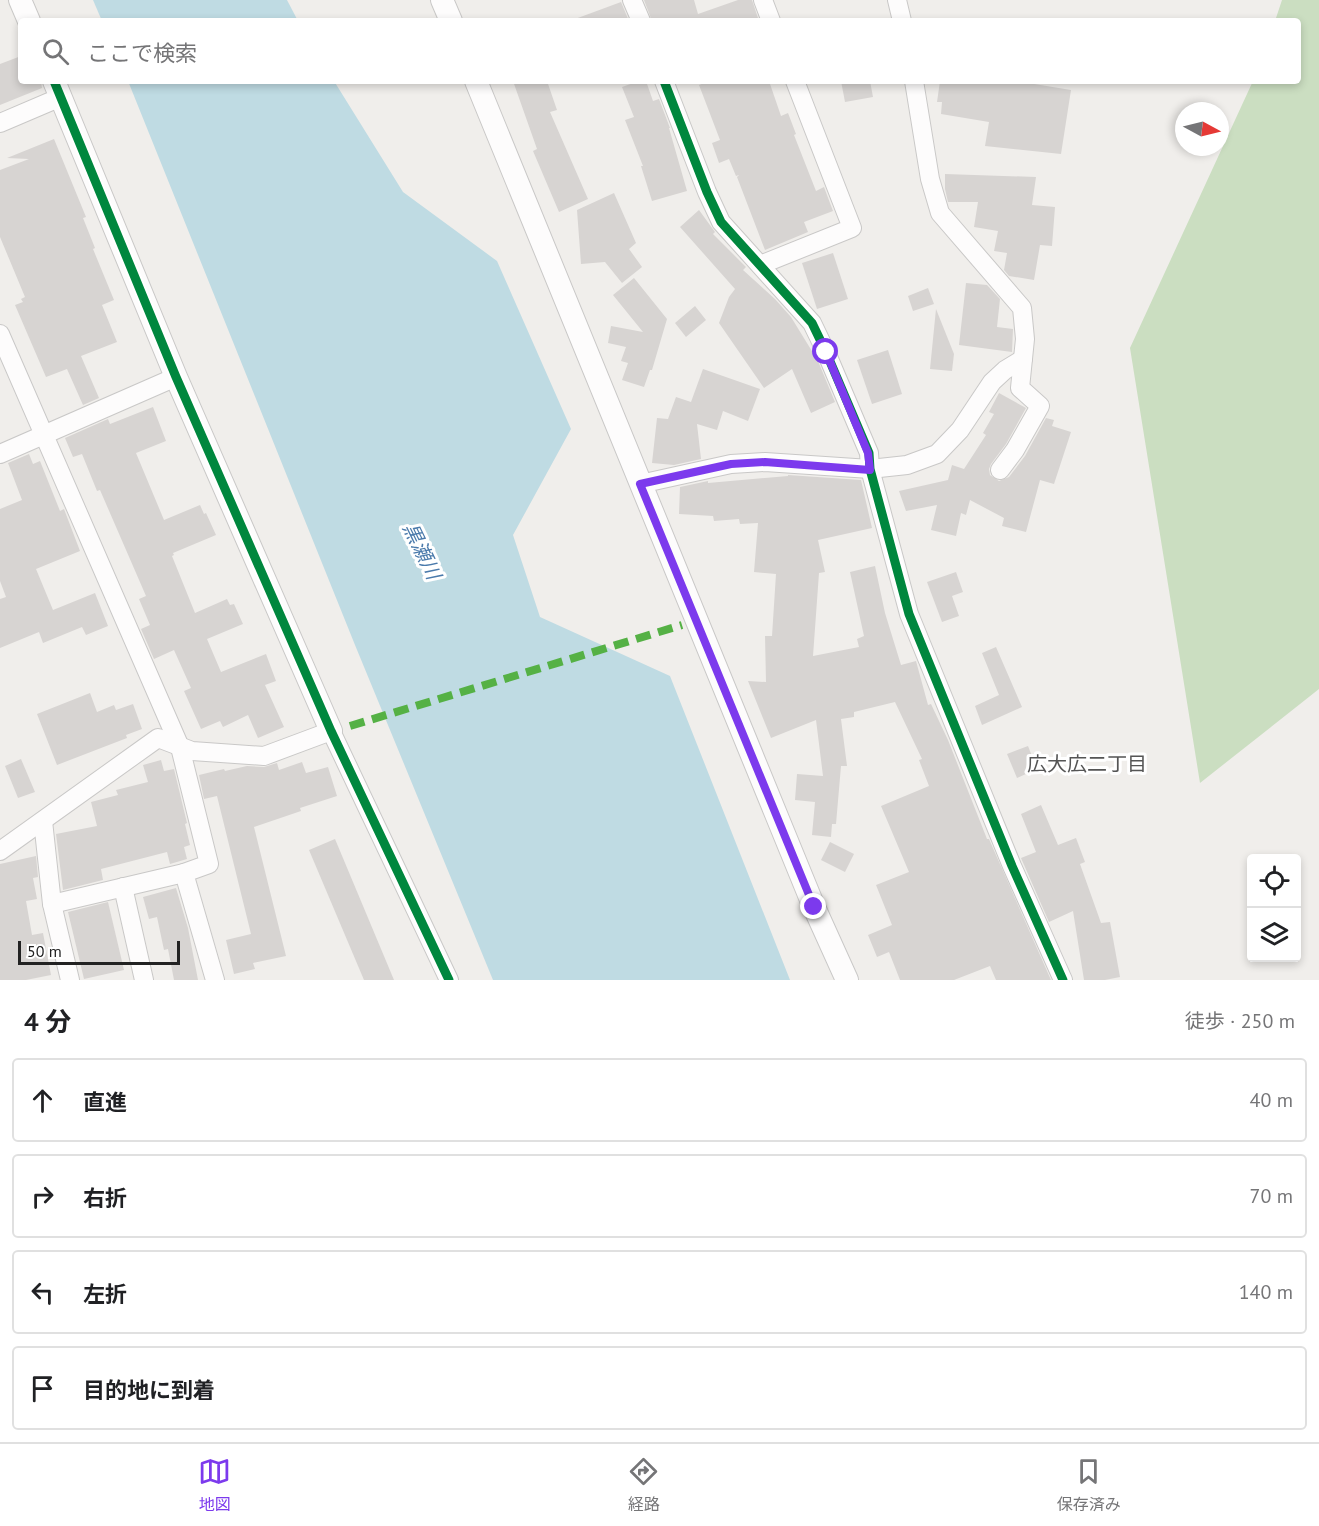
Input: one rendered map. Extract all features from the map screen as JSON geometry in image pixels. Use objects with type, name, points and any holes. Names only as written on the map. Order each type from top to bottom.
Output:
[{"type":"street","points":[[20,0],[27,18]]},
{"type":"street","points":[[442,0],[450,18]]},
{"type":"street","points":[[633,0],[639,18]]},
{"type":"street","points":[[763,0],[770,18]]},
{"type":"street","points":[[897,0],[901,18]]},
{"type":"street","points":[[477,84],[814,907],[847,980]]},
{"type":"street","points":[[665,84],[706,192],[721,222],[812,323],[868,453],[870,470],[909,614],[1012,866],[1063,980]]},
{"type":"street","points":[[759,265],[852,228],[796,84]]},
{"type":"street","points":[[914,84],[930,179],[940,213],[1022,308],[1025,339],[1020,388],[1040,406],[1015,450],[1000,470]]},
{"type":"street","points":[[0,123],[57,89],[176,377],[331,731],[449,980]]},
{"type":"street","points":[[0,334],[180,747],[209,864],[184,873],[52,904]]},
{"type":"street","points":[[640,484],[731,464],[765,462],[870,470],[907,465],[937,454],[960,430],[992,382],[1005,370],[1023,359]]},
{"type":"street","points":[[0,453],[176,377]]},
{"type":"street","points":[[0,851],[158,738],[192,751],[264,756],[331,731]]},
{"type":"street","points":[[43,821],[52,904],[70,980]]},
{"type":"street","points":[[184,873],[215,980]]},
{"type":"street","points":[[123,887],[144,980]]},
{"type":"green space","points":[[1282,0],[1319,0],[1319,689],[1200,783],[1130,348],[1218,156],[1229,156],[1229,133],[1252,84],[1301,84],[1301,18],[1276,18]]},
{"type":"water","points":[[93,0],[287,0],[296,18],[101,18]]},
{"type":"water","name":"黒瀬川","points":[[129,84],[336,84],[403,192],[497,261],[571,429],[513,535],[540,617],[670,676],[790,980],[493,980],[355,645]]},
{"type":"building","points":[[644,0],[694,0],[698,14],[738,0],[752,0],[758,18],[651,18]]},
{"type":"building","points":[[621,2],[628,18],[578,18]]},
{"type":"building","points":[[18,57],[18,84],[41,84],[42,88],[0,105],[0,64]]},
{"type":"building","points":[[514,84],[548,84],[557,110],[550,112],[588,199],[559,212],[533,151],[537,149]]},
{"type":"building","points":[[630,84],[647,84],[653,101],[659,99],[670,128],[687,191],[652,201],[641,166],[643,166],[625,120],[634,117],[622,87]]},
{"type":"building","points":[[770,84],[781,116],[788,113],[816,191],[824,187],[833,211],[804,222],[808,232],[765,250],[737,177],[739,175],[736,176],[729,159],[719,163],[712,143],[720,140],[699,85]]},
{"type":"building","points":[[842,84],[871,84],[873,97],[845,102]]},
{"type":"building","points":[[940,84],[1034,84],[1071,90],[1061,154],[985,146],[989,122],[941,114],[942,102],[937,102]]},
{"type":"building","points":[[54,139],[86,217],[83,218],[95,248],[93,249],[114,300],[102,305],[117,342],[81,356],[99,398],[83,405],[67,369],[46,377],[15,305],[23,302],[21,299],[25,297],[0,237],[0,170],[29,159],[7,158]]},
{"type":"building","points":[[945,174],[1036,177],[1032,205],[1055,207],[1052,246],[1040,245],[1034,280],[1009,276],[1004,270],[1007,253],[994,251],[998,231],[974,227],[978,202],[948,202]]},
{"type":"building","points":[[614,193],[636,243],[629,249],[642,267],[622,283],[605,262],[581,264],[577,210]]},
{"type":"building","points":[[699,210],[715,232],[713,234],[746,267],[743,270],[791,317],[818,361],[835,402],[811,413],[792,369],[764,388],[719,323],[729,297],[735,289],[680,227]]},
{"type":"building","points":[[833,253],[848,299],[817,309],[802,263]]},
{"type":"building","points":[[634,278],[667,319],[652,370],[650,370],[644,387],[622,380],[628,363],[621,361],[626,347],[608,343],[611,326],[643,332],[613,295]]},
{"type":"building","points":[[966,283],[987,285],[1000,299],[997,327],[1013,329],[1012,352],[959,345]]},
{"type":"building","points":[[928,288],[934,304],[913,311],[908,296]]},
{"type":"building","points":[[695,306],[706,320],[686,337],[675,323]]},
{"type":"building","points":[[936,309],[954,354],[952,371],[930,369]]},
{"type":"building","points":[[888,350],[902,394],[872,404],[857,360]]},
{"type":"building","points":[[703,369],[760,389],[748,421],[723,411],[717,430],[697,424],[701,459],[674,465],[652,463],[657,418],[668,419],[676,397],[691,402]]},
{"type":"building","points":[[999,393],[1026,408],[1006,444],[991,464],[990,475],[999,481],[1009,477],[1025,456],[1046,418],[1054,420],[1052,426],[1071,432],[1054,484],[1040,480],[1026,532],[1002,526],[1004,518],[970,500],[966,515],[961,513],[956,536],[931,530],[937,505],[906,511],[899,491],[948,480],[952,465],[964,469],[986,435],[983,433],[994,414],[989,412]]},
{"type":"building","points":[[153,407],[166,441],[136,453],[164,520],[200,505],[216,535],[173,553],[172,556],[195,613],[227,599],[230,605],[234,604],[243,624],[207,639],[221,672],[266,654],[276,681],[265,685],[284,727],[258,738],[248,715],[223,727],[220,721],[201,729],[184,691],[191,688],[174,650],[154,659],[141,629],[150,625],[139,599],[146,596],[82,454],[73,457],[65,438],[108,419],[110,424]]},
{"type":"building","points":[[29,454],[33,464],[40,461],[60,511],[64,509],[80,551],[36,569],[53,610],[95,593],[108,626],[86,635],[82,627],[43,643],[39,632],[0,648],[0,599],[6,597],[0,581],[0,509],[22,500],[8,463]]},
{"type":"building","points":[[788,475],[861,480],[872,528],[818,540],[825,572],[819,573],[813,656],[859,647],[857,639],[864,636],[850,572],[875,566],[885,613],[901,665],[916,661],[928,705],[931,704],[948,740],[987,839],[989,839],[1051,980],[996,980],[990,966],[954,980],[900,980],[889,952],[877,957],[868,935],[892,925],[876,885],[909,872],[881,806],[929,786],[919,760],[922,759],[895,702],[854,712],[854,717],[841,719],[847,766],[841,766],[836,824],[832,824],[831,837],[812,835],[815,802],[795,800],[797,774],[823,776],[816,720],[771,738],[748,681],[766,682],[765,636],[772,636],[776,574],[754,572],[758,523],[740,524],[739,519],[714,521],[713,516],[679,514],[680,487],[708,481],[708,483]]},
{"type":"building","points":[[956,572],[963,592],[952,596],[959,616],[942,622],[927,582]]},
{"type":"building","points":[[996,647],[1022,707],[982,725],[975,706],[999,695],[982,653]]},
{"type":"building","points":[[90,693],[97,712],[114,705],[116,710],[133,704],[142,729],[126,735],[127,738],[57,765],[37,714]]},
{"type":"building","points":[[1028,746],[1037,769],[1017,778],[1007,754]]},
{"type":"building","points":[[21,759],[35,792],[18,798],[5,766]]},
{"type":"building","points":[[161,760],[164,771],[174,769],[187,823],[185,824],[190,845],[184,847],[187,859],[170,864],[167,852],[101,869],[103,880],[63,890],[56,834],[97,826],[91,802],[118,795],[116,790],[148,782],[143,765]]},
{"type":"building","points":[[302,762],[306,773],[328,767],[337,796],[254,827],[286,956],[253,963],[255,969],[234,974],[226,940],[251,934],[217,796],[204,799],[199,775],[224,769],[225,771],[247,766],[264,767],[277,763],[279,770]]},
{"type":"building","points":[[1041,805],[1058,845],[1076,838],[1085,862],[1080,864],[1101,923],[1110,922],[1120,977],[1084,980],[1073,911],[1049,922],[1021,858],[1036,852],[1021,814]]},
{"type":"building","points":[[335,839],[394,980],[364,980],[309,850]]},
{"type":"building","points":[[830,842],[854,854],[845,872],[821,860]]},
{"type":"building","points":[[36,856],[38,877],[33,878],[37,899],[26,901],[32,935],[43,933],[51,975],[26,980],[0,980],[0,864]]},
{"type":"building","points":[[176,888],[188,928],[198,980],[174,980],[168,949],[164,950],[157,917],[149,919],[143,897]]},
{"type":"building","points":[[108,902],[124,970],[84,979],[68,912]]},
{"type":"marked path","points":[[350,726],[682,625]]},
{"type":"cycle path","points":[[55,84],[176,377],[331,731],[449,980]]},
{"type":"cycle path","points":[[665,84],[721,222],[812,323],[826,352],[869,453],[870,469],[909,614],[1012,866],[1063,980]]},
{"type":"district","name":"広大広二丁目","points":[[1087,764]]},
{"type":"route","points":[[814,907],[640,484],[731,464],[765,462],[870,470],[868,453],[826,352]]}]
